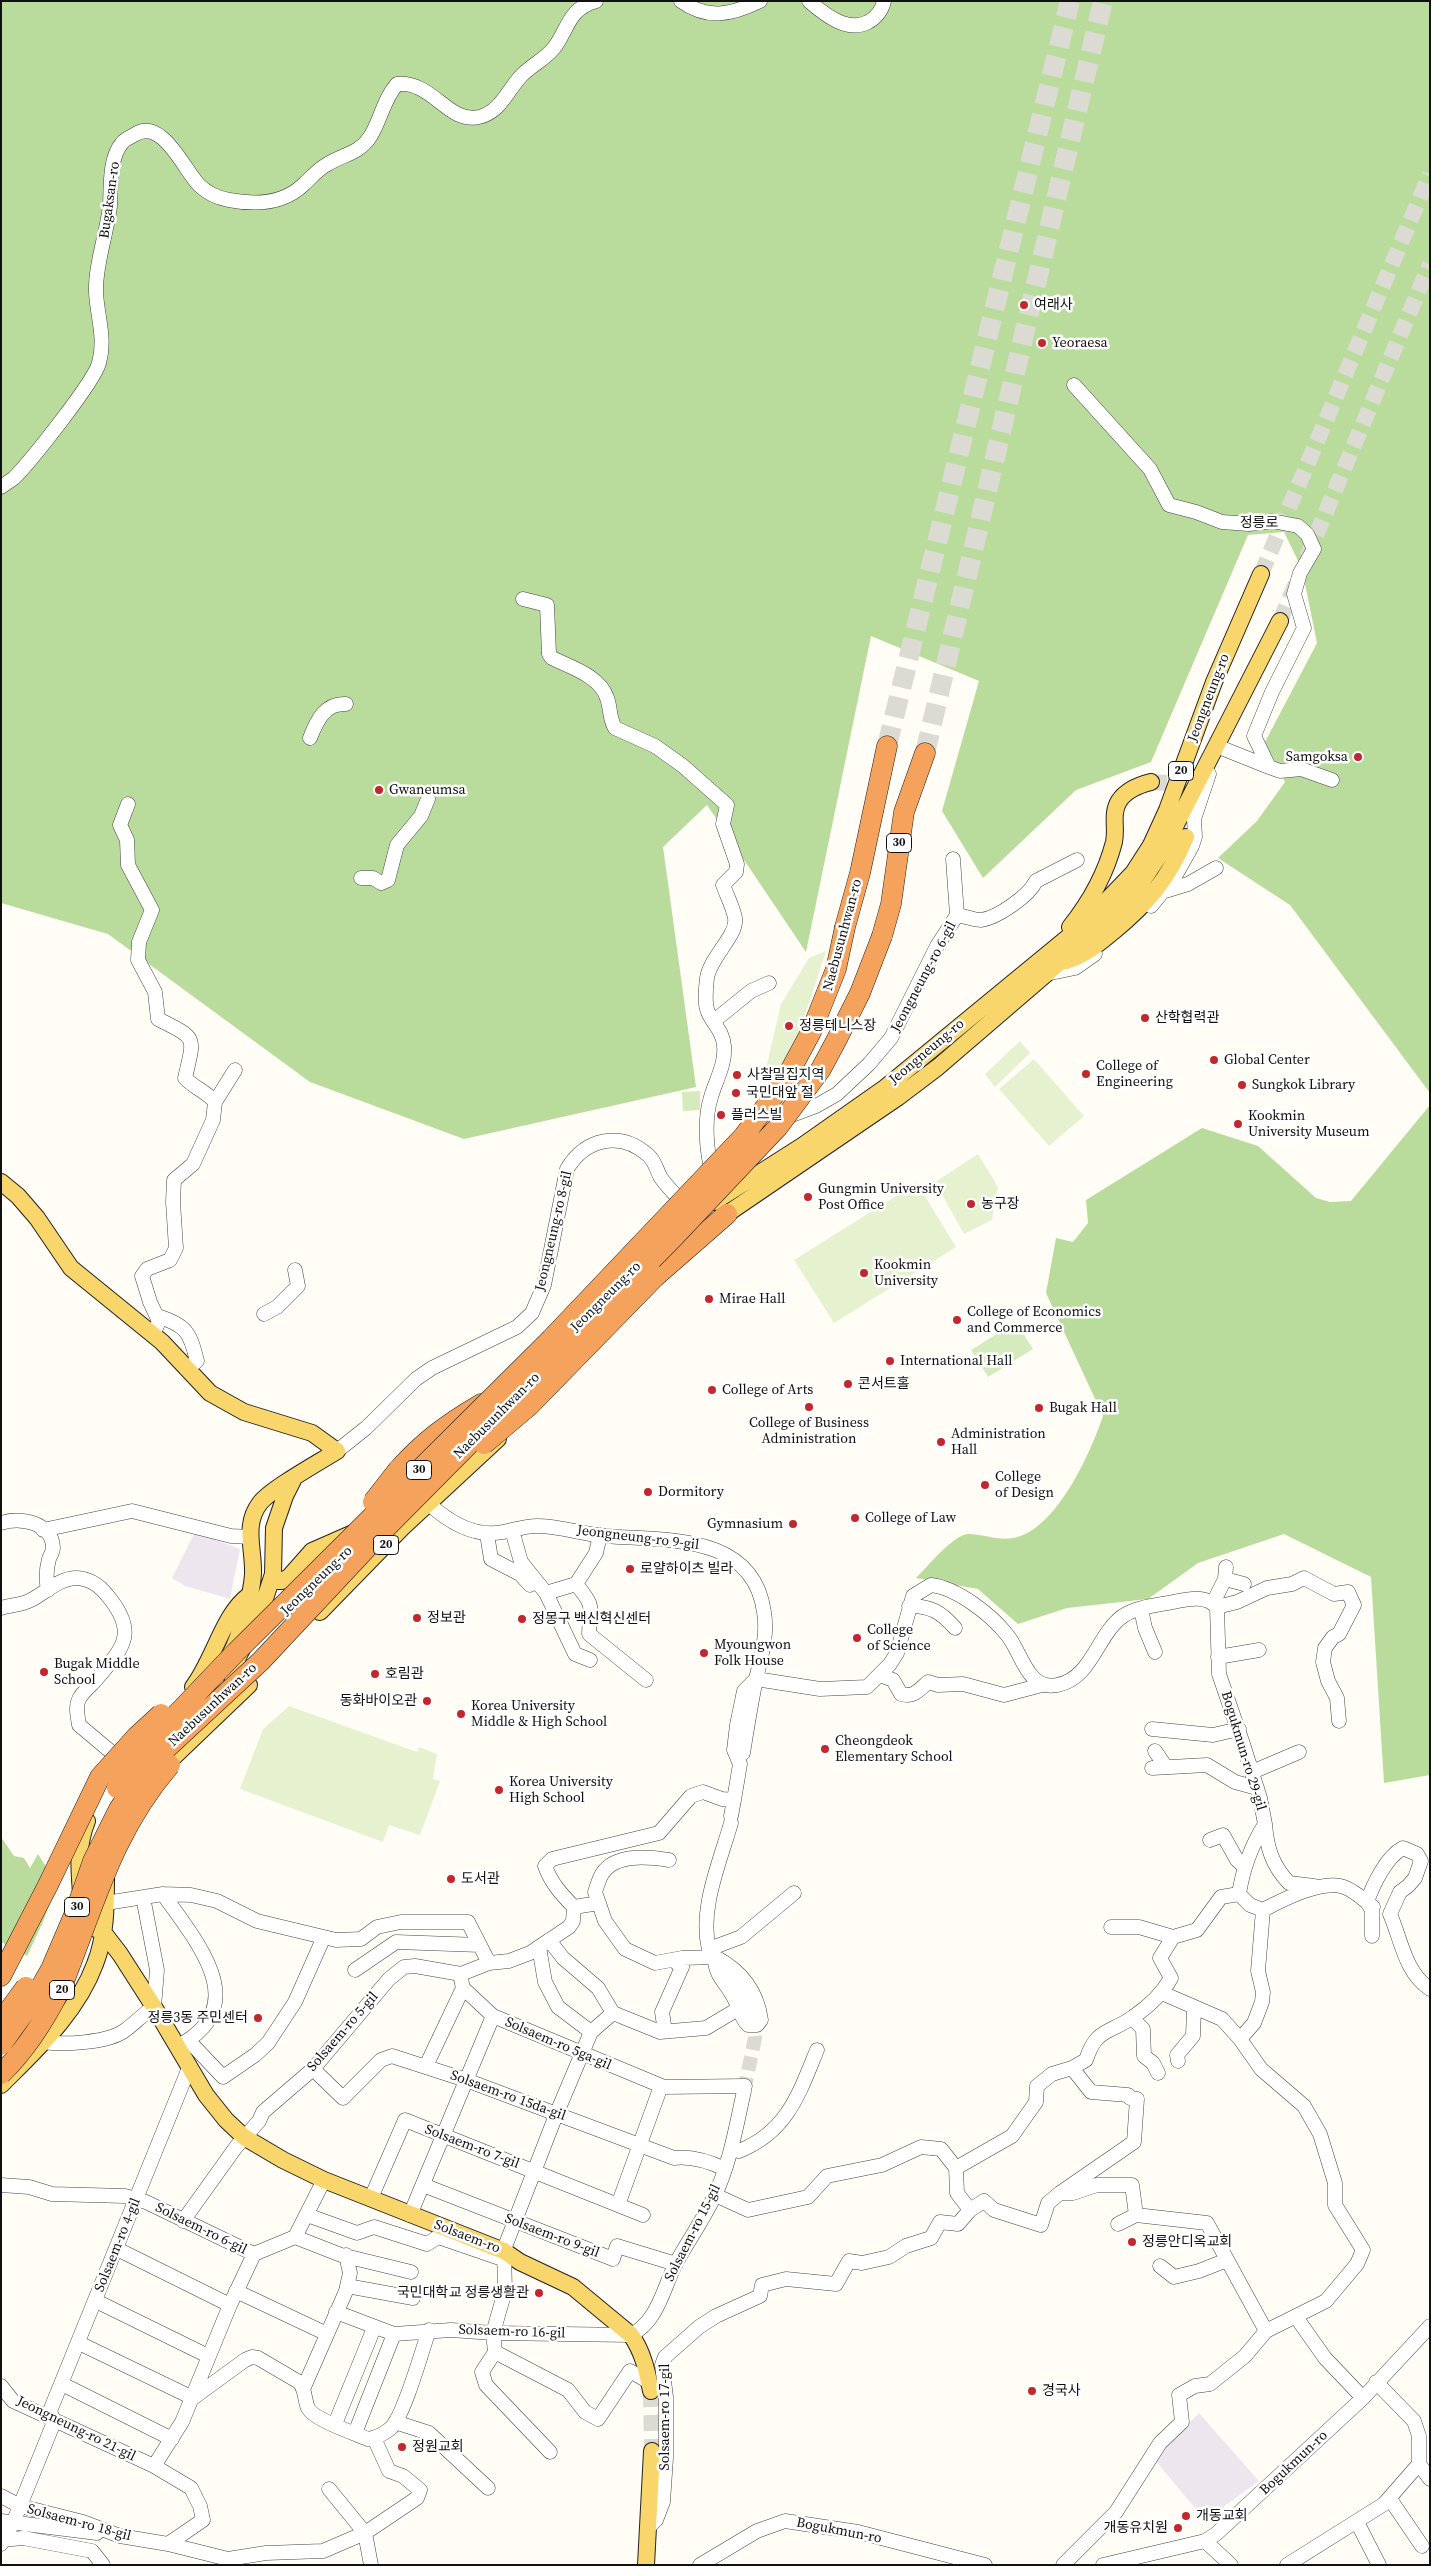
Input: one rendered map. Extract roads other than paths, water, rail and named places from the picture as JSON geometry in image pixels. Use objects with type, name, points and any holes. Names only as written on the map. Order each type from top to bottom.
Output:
[{"type":"highway","name":"Naebusunhwan-ro","points":[[1,2021],[40,1964],[64,1911],[87,1845],[111,1797],[154,1738],[551,1339],[743,1137],[767,1108],[800,1056],[825,1000],[836,969],[860,873],[887,746]]},
{"type":"highway","name":"Naebusunhwan-ro","points":[[1,2045],[34,1999],[51,1969],[71,1922],[92,1861],[120,1809],[138,1781],[188,1727],[261,1661],[427,1494],[675,1236],[778,1127],[821,1068],[838,1039],[860,993],[882,936],[891,904],[904,812],[925,753]]},
{"type":"highway","points":[[427,1494],[523,1412],[656,1276],[727,1214]]},
{"type":"highway","points":[[334,1556],[362,1516],[421,1444],[440,1429],[500,1393],[600,1303]]},
{"type":"highway","points":[[1,1976],[48,1884],[92,1789],[137,1736],[237,1654]]},
{"type":"highway","points":[[1,2074],[35,2033],[62,1986],[104,1871],[140,1803],[153,1785],[210,1724],[261,1661]]},
{"type":"main road","name":"Jeongneung-ro","points":[[1,2055],[32,2026],[64,1988],[79,1954],[84,1922],[78,1859],[80,1844],[97,1802],[124,1762],[151,1731],[219,1674],[237,1654],[385,1516],[661,1242],[694,1216],[816,1136],[886,1087],[1062,942],[1110,899],[1133,873],[1151,844],[1167,810],[1214,682],[1261,574]]},
{"type":"main road","name":"Jeongneung-ro","points":[[554,1386],[581,1349],[622,1304],[680,1247],[897,1098],[968,1041],[1059,963],[1133,895],[1149,872],[1280,621]]},
{"type":"main road","points":[[1062,942],[1100,881],[1109,859],[1114,840],[1114,814],[1119,801],[1129,790],[1151,782]]},
{"type":"main road","points":[[1059,963],[1085,955],[1141,908],[1170,870],[1186,838]]},
{"type":"main road","points":[[968,1041],[962,1039],[966,1032],[1009,997],[1018,978]]},
{"type":"main road","points":[[1,1182],[18,1196],[37,1218],[71,1268],[153,1335],[210,1393],[236,1409],[312,1433],[337,1451],[293,1480],[278,1496],[263,1500],[255,1511],[250,1524],[253,1570],[251,1607],[237,1654],[231,1700]]},
{"type":"main road","name":"Jeongneung-ro","points":[[1,2085],[60,2024],[88,1980],[96,1962],[102,1932],[106,1903],[106,1874],[115,1840],[137,1798],[174,1756],[231,1700],[427,1494],[554,1386],[727,1214]]},
{"type":"main road","name":"Jeongneung-ro","points":[[586,1355],[622,1304]]},
{"type":"main road","points":[[278,1496],[274,1528],[281,1575]]},
{"type":"main road","points":[[231,1700],[219,1674],[238,1640],[251,1607],[281,1575],[312,1551],[385,1516]]},
{"type":"main road","points":[[175,1710],[204,1672],[232,1611],[251,1607],[385,1516]]},
{"type":"main road","name":"Solsaem-ro","points":[[84,1922],[102,1932],[120,1954],[154,2007],[183,2043],[189,2068],[212,2104],[244,2137],[283,2160],[324,2180],[410,2214],[573,2287],[631,2335],[641,2351],[650,2387]]},
{"type":"main road","points":[[646,2565],[652,2451]]},
{"type":"street","name":"Bugaksan-ro","points":[[1,486],[13,478],[37,449],[92,379],[99,364],[102,332],[96,291],[107,233],[114,162],[122,143],[139,132],[146,130],[166,140],[199,185],[210,194],[230,200],[253,202],[281,200],[303,186],[319,169],[361,148],[370,136],[388,95],[397,84],[411,83],[428,91],[448,108],[464,116],[477,118],[485,115],[500,105],[521,76],[544,59],[555,47],[578,8],[596,1]]},
{"type":"street","points":[[681,1],[696,12],[718,14],[735,11],[760,1]]},
{"type":"street","points":[[809,1],[848,26],[860,26],[874,19],[883,8],[884,1]]},
{"type":"street","name":"정릉로","points":[[1074,385],[1150,469],[1169,506],[1196,512],[1222,522],[1249,524],[1272,521],[1290,524],[1298,526],[1307,534],[1314,549],[1300,573],[1294,594],[1304,628],[1272,692],[1254,736],[1269,767]]},
{"type":"street","points":[[523,599],[547,605],[550,654],[552,658],[601,684],[609,706],[609,715],[615,728],[655,746],[683,766],[727,806],[723,824],[737,864],[736,872],[723,886],[735,918],[734,931],[719,950],[707,976],[706,1000],[708,1012],[721,1030],[724,1047],[721,1069],[707,1113],[709,1163],[716,1184]]},
{"type":"street","name":"Jeongneung-ro","points":[[1046,974],[1075,968],[1089,959],[1129,928],[1165,891],[1192,846],[1197,806],[1219,746],[1252,674]]},
{"type":"street","points":[[310,738],[323,712],[336,704],[346,704]]},
{"type":"street","points":[[1219,746],[1269,767],[1280,770],[1301,770],[1332,780]]},
{"type":"street","points":[[361,878],[373,878],[381,883],[388,880],[397,845],[421,816],[428,799]]},
{"type":"street","points":[[128,804],[120,825],[127,840],[128,864],[152,910],[139,942],[138,960],[155,992],[158,1019],[184,1032],[192,1045],[193,1054],[185,1078],[191,1085],[208,1093],[215,1102]]},
{"type":"street","name":"Jeongneung-ro 6-gil","points":[[694,1216],[716,1184],[770,1124],[816,1106],[837,1094],[869,1064],[891,1038],[937,946],[957,915],[953,858]]},
{"type":"street","name":"Jeongneung-ro 6-gil","points":[[957,915],[981,920],[998,913],[1018,901],[1033,888],[1036,882],[1077,860]]},
{"type":"street","name":"Jeongneung-ro","points":[[1165,891],[1188,884],[1216,868]]},
{"type":"street","points":[[714,1021],[751,991],[770,983]]},
{"type":"street","points":[[153,1335],[159,1321],[145,1289],[142,1276],[147,1269],[170,1260],[176,1248],[173,1202],[174,1180],[193,1164],[213,1120],[215,1102],[235,1070]]},
{"type":"street","name":"Jeongneung-ro 8-gil","points":[[337,1451],[366,1428],[416,1379],[432,1368],[517,1327],[532,1313],[544,1285],[568,1169],[574,1158],[595,1142],[609,1140],[642,1150],[654,1161],[661,1177],[694,1216]]},
{"type":"street","points":[[264,1314],[277,1307],[298,1286],[296,1270]]},
{"type":"street","points":[[385,1516],[416,1502],[427,1494],[519,1397],[600,1303]]},
{"type":"street","points":[[157,1316],[180,1325],[191,1336],[197,1361],[186,1370]]},
{"type":"street","name":"Jeongneung-ro 9-gil","points":[[427,1494],[451,1522],[486,1534],[536,1526],[600,1535],[708,1546],[726,1553],[742,1565],[754,1580],[764,1612],[763,1650],[734,1800]]},
{"type":"street","points":[[43,1530],[132,1511],[231,1536],[250,1537]]},
{"type":"street","points":[[1,1523],[8,1520],[38,1523],[49,1537],[53,1548],[46,1577],[48,1590]]},
{"type":"street","points":[[512,1530],[521,1562],[574,1654],[590,1660]]},
{"type":"street","points":[[486,1534],[492,1559],[520,1574],[527,1585],[544,1600]]},
{"type":"street","points":[[544,1600],[576,1584],[596,1553],[600,1535]]},
{"type":"street","points":[[1215,1605],[1225,1573],[1244,1584]]},
{"type":"street","points":[[1,1608],[29,1601],[59,1583],[74,1578],[90,1580],[103,1590],[120,1610],[126,1626],[124,1642],[112,1660],[79,1699],[77,1710],[79,1725],[124,1762]]},
{"type":"street","points":[[880,1675],[894,1680],[901,1694],[906,1696],[913,1695],[928,1682],[938,1685],[963,1684],[1004,1695],[1042,1685],[1051,1686],[1072,1680],[1087,1665],[1118,1620],[1124,1615],[1141,1609],[1190,1599],[1204,1599],[1215,1605],[1237,1602],[1255,1592],[1279,1584],[1292,1584],[1304,1578],[1334,1594],[1348,1592],[1354,1606],[1339,1634],[1333,1637],[1325,1648],[1323,1662],[1328,1681],[1337,1698],[1339,1721]]},
{"type":"street","points":[[576,1584],[588,1599],[592,1610],[589,1634],[646,1680]]},
{"type":"street","points":[[756,1679],[830,1688],[867,1687],[880,1675],[897,1654],[909,1606],[914,1596],[931,1586],[955,1591],[1001,1628],[1009,1637],[1028,1672],[1042,1685]]},
{"type":"street","name":"Bogukmun-ro 29-gil","points":[[1215,1605],[1219,1674],[1239,1729],[1257,1788],[1264,1824],[1253,1844],[1245,1867],[1239,1894]]},
{"type":"street","points":[[909,1606],[927,1606],[937,1610],[955,1628]]},
{"type":"street","points":[[1141,1609],[1145,1628],[1155,1652]]},
{"type":"street","points":[[1218,1657],[1259,1650]]},
{"type":"street","points":[[1152,1729],[1213,1734],[1239,1729]]},
{"type":"street","points":[[1155,1751],[1166,1767]]},
{"type":"street","points":[[1252,1772],[1299,1752]]},
{"type":"street","points":[[1152,1768],[1207,1765],[1235,1782],[1257,1788]]},
{"type":"street","points":[[599,1903],[574,1907],[557,1889],[545,1866],[552,1859],[659,1833],[691,1796],[703,1792],[722,1799],[734,1800],[731,1820],[739,1826],[719,1895],[710,1903],[707,1926],[714,1966],[718,1976],[734,1998],[738,2009],[748,2025],[757,2025],[761,2020],[756,2000],[735,1968],[712,1953]]},
{"type":"street","points":[[1264,1824],[1269,1855],[1276,1869],[1288,1883],[1323,1887],[1342,1886],[1393,1921]]},
{"type":"street","points":[[1210,1840],[1223,1835],[1237,1860],[1245,1867]]},
{"type":"street","points":[[1367,1902],[1394,1853],[1403,1848],[1417,1854],[1421,1861],[1414,1878],[1400,1892],[1390,1914],[1399,1943],[1418,1980],[1430,1989]]},
{"type":"street","points":[[669,1860],[645,1857],[616,1861],[603,1872],[595,1892],[605,1921],[625,1949],[655,1963],[712,1953],[741,1937],[794,1893]]},
{"type":"street","points":[[1111,1927],[1139,1927],[1173,1937],[1197,1930],[1220,1897],[1239,1894],[1250,1905],[1263,1910],[1290,1896],[1323,1887]]},
{"type":"street","points":[[106,1903],[163,1894],[192,1895],[216,1901],[257,1921],[323,1939],[361,1938],[377,1927],[401,1922],[468,1922],[490,1964]]},
{"type":"street","points":[[163,1894],[214,1974],[217,1990],[215,2006],[203,2028],[183,2043],[223,2077],[255,2055],[268,2043],[295,2002],[323,1939]]},
{"type":"street","points":[[43,2042],[56,2044],[102,2040],[122,2032],[154,2007],[157,1970],[143,1897]]},
{"type":"street","points":[[1367,1902],[1372,1910],[1372,1936]]},
{"type":"street","name":"Solsaem-ro 5-gil","points":[[244,2137],[259,2121],[263,2112],[313,2069],[389,1979],[404,1968],[415,1966],[462,1981],[490,1964],[510,1961],[544,1944],[569,1927],[573,1921],[574,1907]]},
{"type":"street","points":[[1240,2039],[1254,2023],[1262,2002],[1263,1992],[1258,1971],[1263,1910]]},
{"type":"street","points":[[956,2168],[1012,2136],[1036,2102],[1037,2086],[1052,2074],[1072,2068],[1086,2060],[1091,2044],[1105,2032],[1132,2018],[1162,1993],[1171,1978],[1160,1958],[1173,1937]]},
{"type":"street","points":[[355,1970],[396,1942],[480,1945]]},
{"type":"street","points":[[544,1944],[598,1988],[613,2012],[660,2032],[706,2028],[738,2009]]},
{"type":"street","points":[[544,1944],[545,1982],[558,2007],[591,2032]]},
{"type":"street","points":[[712,1953],[750,2008],[753,2020]]},
{"type":"street","points":[[660,2032],[664,2025],[662,2012],[682,1967],[673,1960]]},
{"type":"street","points":[[426,2066],[462,1981]]},
{"type":"street","name":"Solsaem-ro 5ga-gil","points":[[462,1981],[493,2016],[582,2055],[661,2086],[744,2090]]},
{"type":"street","points":[[1063,2565],[1116,2512],[1160,2443],[1182,2422],[1179,2395],[1195,2386],[1210,2384],[1245,2356],[1266,2331],[1296,2318],[1326,2301],[1357,2264],[1363,2250],[1335,2205],[1335,2184],[1320,2134],[1304,2106],[1261,2069],[1240,2039],[1222,2019],[1162,1993]]},
{"type":"street","points":[[1178,2061],[1177,2055],[1193,2036],[1194,2008]]},
{"type":"street","points":[[550,2452],[486,2385],[482,2372],[495,2352],[493,2333],[505,2291],[504,2255],[515,2222],[556,2114],[591,2032],[613,2012]]},
{"type":"street","points":[[410,2214],[493,2016]]},
{"type":"street","points":[[1132,2018],[1143,2029],[1144,2056],[1153,2063],[1158,2073]]},
{"type":"street","points":[[739,2151],[757,2144],[784,2120],[798,2097],[817,2050]]},
{"type":"street","name":"Solsaem-ro 15da-gil","points":[[313,2069],[343,2098],[381,2060],[392,2056],[466,2080],[674,2158],[686,2157],[710,2162],[725,2169]]},
{"type":"street","name":"Solsaem-ro 4-gil","points":[[2,2541],[7,2522],[20,2506],[54,2422],[50,2411],[117,2250],[189,2068]]},
{"type":"street","points":[[1060,2193],[1134,2142],[1137,2099],[1130,2098],[1128,2095],[1091,2092],[1072,2068]]},
{"type":"street","points":[[618,2205],[638,2145],[661,2086]]},
{"type":"street","points":[[725,2169],[734,2163],[739,2151],[752,2101],[750,2095],[744,2090]]},
{"type":"street","name":"Solsaem-ro 15-gil","points":[[631,2335],[642,2329],[651,2320],[676,2264],[715,2195],[731,2150],[744,2090]]},
{"type":"street","name":"Solsaem-ro 7-gil","points":[[371,2198],[405,2120],[643,2215]]},
{"type":"street","points":[[183,2221],[244,2137]]},
{"type":"street","points":[[715,2195],[748,2210],[808,2197],[827,2176],[882,2165],[903,2153],[921,2147],[941,2149],[956,2168],[957,2193],[970,2210]]},
{"type":"street","points":[[324,2180],[295,2237],[346,2255],[412,2272]]},
{"type":"street","name":"Solsaem-ro 9-gil","points":[[422,2185],[613,2259],[617,2246],[676,2264]]},
{"type":"street","points":[[1060,2193],[1073,2193],[1097,2185],[1132,2185],[1136,2215]]},
{"type":"street","name":"Solsaem-ro 6-gil","points":[[1,2186],[29,2188],[52,2194],[125,2196],[136,2199],[254,2254]]},
{"type":"street","name":"Solsaem-ro 17-gil","points":[[648,2528],[656,2520],[663,2502],[666,2458],[666,2397],[662,2365],[671,2350],[716,2316],[760,2296],[762,2286],[786,2280],[836,2284],[849,2261],[862,2263],[889,2257],[906,2246],[931,2238],[940,2222],[958,2224],[970,2210],[984,2202],[994,2210],[1041,2225],[1048,2203],[1060,2193]]},
{"type":"street","points":[[307,2215],[357,2233],[374,2227],[427,2244],[438,2237],[504,2255]]},
{"type":"street","points":[[1118,2224],[1136,2215],[1207,2223],[1266,2331]]},
{"type":"street","name":"Solsaem-ro 6-gil","points":[[154,2466],[172,2439],[193,2398],[208,2356],[254,2254],[295,2237]]},
{"type":"street","points":[[117,2250],[230,2305]]},
{"type":"street","points":[[346,2255],[350,2273],[347,2286],[304,2387],[308,2408],[316,2416],[368,2439],[374,2438],[392,2427],[417,2369],[429,2330]]},
{"type":"street","points":[[1160,2266],[1174,2276],[1199,2271],[1227,2260]]},
{"type":"street","points":[[347,2286],[414,2298]]},
{"type":"street","points":[[236,2291],[327,2334]]},
{"type":"street","points":[[96,2301],[208,2356]]},
{"type":"street","name":"Solsaem-ro 16-gil","points":[[336,2312],[394,2334],[429,2330],[451,2330],[493,2333],[631,2335]]},
{"type":"street","points":[[1296,2318],[1326,2358],[1363,2398]]},
{"type":"street","name":"Bogukmun-ro","points":[[1103,2565],[1205,2541],[1236,2518],[1363,2398],[1430,2326]]},
{"type":"street","points":[[335,2424],[374,2328]]},
{"type":"street","points":[[355,2433],[394,2334]]},
{"type":"street","points":[[82,2344],[193,2398],[245,2360],[252,2357],[291,2375],[304,2387]]},
{"type":"street","name":"Solsaem-ro","points":[[495,2352],[568,2390],[585,2412],[598,2420],[630,2371],[650,2387]]},
{"type":"street","points":[[1376,2382],[1414,2421],[1419,2436],[1419,2464],[1430,2479]]},
{"type":"street","points":[[64,2385],[172,2439]]},
{"type":"street","name":"Jeongneung-ro 21-gil","points":[[1,2386],[13,2401],[54,2422],[154,2466]]},
{"type":"street","points":[[394,2422],[428,2433],[488,2488]]},
{"type":"street","name":"Solsaem-ro 18-gil","points":[[1,2496],[20,2506],[83,2522],[120,2536],[168,2544],[228,2559],[266,2554],[323,2551],[365,2534],[417,2498],[420,2490],[403,2476],[389,2471],[374,2438]]},
{"type":"street","points":[[1287,2565],[1357,2522],[1390,2499],[1419,2464]]},
{"type":"street","points":[[154,2466],[192,2488],[200,2506],[203,2520],[168,2544]]},
{"type":"street","points":[[328,2489],[365,2534],[371,2563]]},
{"type":"street","points":[[1390,2499],[1422,2546]]},
{"type":"street","name":"Bogukmun-ro","points":[[700,2565],[757,2531],[785,2521],[858,2532],[985,2565]]},
{"type":"street","points":[[7,2522],[120,2536]]},
{"type":"street","points":[[1357,2522],[1379,2565]]},
{"type":"street","points":[[2,2541],[23,2538],[92,2551],[103,2565]]},
{"type":"street","points":[[1205,2541],[1231,2565]]},
{"type":"tunnel","points":[[887,746],[1070,1]]},
{"type":"tunnel","points":[[925,753],[1103,1]]},
{"type":"tunnel","points":[[1261,574],[1430,174]]},
{"type":"tunnel","points":[[1307,557],[1430,264]]},
{"type":"tunnel","points":[[1280,621],[1297,581]]},
{"type":"tunnel","points":[[1151,782],[1169,783],[1186,794]]},
{"type":"tunnel","points":[[744,2091],[755,2038],[753,2020]]},
{"type":"tunnel","points":[[651,2391],[652,2451]]},
{"type":"place","name":"여래사","points":[[1024,305]]},
{"type":"place","name":"Yeoraesa","points":[[1042,343]]},
{"type":"place","name":"Samgoksa","points":[[1358,757]]},
{"type":"place","name":"Gwaneumsa","points":[[379,790]]},
{"type":"place","name":"산학협력관","points":[[1145,1018]]},
{"type":"place","name":"정릉테니스장","points":[[789,1026]]},
{"type":"place","name":"Global Center","points":[[1214,1060]]},
{"type":"place","name":"College of Engineering","points":[[1086,1074]]},
{"type":"place","name":"사찰밀집지역","points":[[737,1075]]},
{"type":"place","name":"Sungkok Library","points":[[1242,1085]]},
{"type":"place","name":"국민대앞 절","points":[[736,1093]]},
{"type":"place","name":"플러스빌","points":[[721,1115]]},
{"type":"place","name":"Kookmin University Museum","points":[[1238,1124]]},
{"type":"place","name":"Gungmin University Post Office","points":[[808,1197]]},
{"type":"place","name":"농구장","points":[[971,1204]]},
{"type":"place","name":"Kookmin University","points":[[864,1273]]},
{"type":"place","name":"Mirae Hall","points":[[709,1299]]},
{"type":"place","name":"College of Economics and Commerce","points":[[957,1320]]},
{"type":"place","name":"International Hall","points":[[890,1361]]},
{"type":"place","name":"콘서트홀","points":[[848,1384]]},
{"type":"place","name":"College of Arts","points":[[712,1390]]},
{"type":"place","name":"College of Business Administration","points":[[809,1407]]},
{"type":"place","name":"Bugak Hall","points":[[1039,1408]]},
{"type":"place","name":"Administration Hall","points":[[941,1442]]},
{"type":"place","name":"College of Design","points":[[985,1485]]},
{"type":"place","name":"Dormitory","points":[[648,1492]]},
{"type":"place","name":"College of Law","points":[[855,1518]]},
{"type":"place","name":"Gymnasium","points":[[793,1524]]},
{"type":"place","name":"로얄하이츠 빌라","points":[[630,1569]]},
{"type":"place","name":"정보관","points":[[417,1618]]},
{"type":"place","name":"정몽구 백신혁신센터","points":[[522,1619]]},
{"type":"place","name":"College of Science","points":[[857,1638]]},
{"type":"place","name":"Myoungwon Folk House","points":[[704,1653]]},
{"type":"place","name":"Bugak Middle School","points":[[44,1672]]},
{"type":"place","name":"호림관","points":[[375,1674]]},
{"type":"place","name":"동화바이오관","points":[[427,1701]]},
{"type":"place","name":"Korea University Middle & High School","points":[[461,1714]]},
{"type":"place","name":"Cheongdeok Elementary School","points":[[825,1749]]},
{"type":"place","name":"Korea University High School","points":[[499,1790]]},
{"type":"place","name":"도서관","points":[[451,1879]]},
{"type":"place","name":"정릉3동 주민센터","points":[[258,2018]]},
{"type":"place","name":"정릉안디옥교회","points":[[1132,2242]]},
{"type":"place","name":"국민대학교 정릉생활관","points":[[539,2293]]},
{"type":"place","name":"경국사","points":[[1032,2391]]},
{"type":"place","name":"정원교회","points":[[402,2447]]},
{"type":"place","name":"개동교회","points":[[1186,2516]]},
{"type":"place","name":"개동유치원","points":[[1178,2528]]}]
